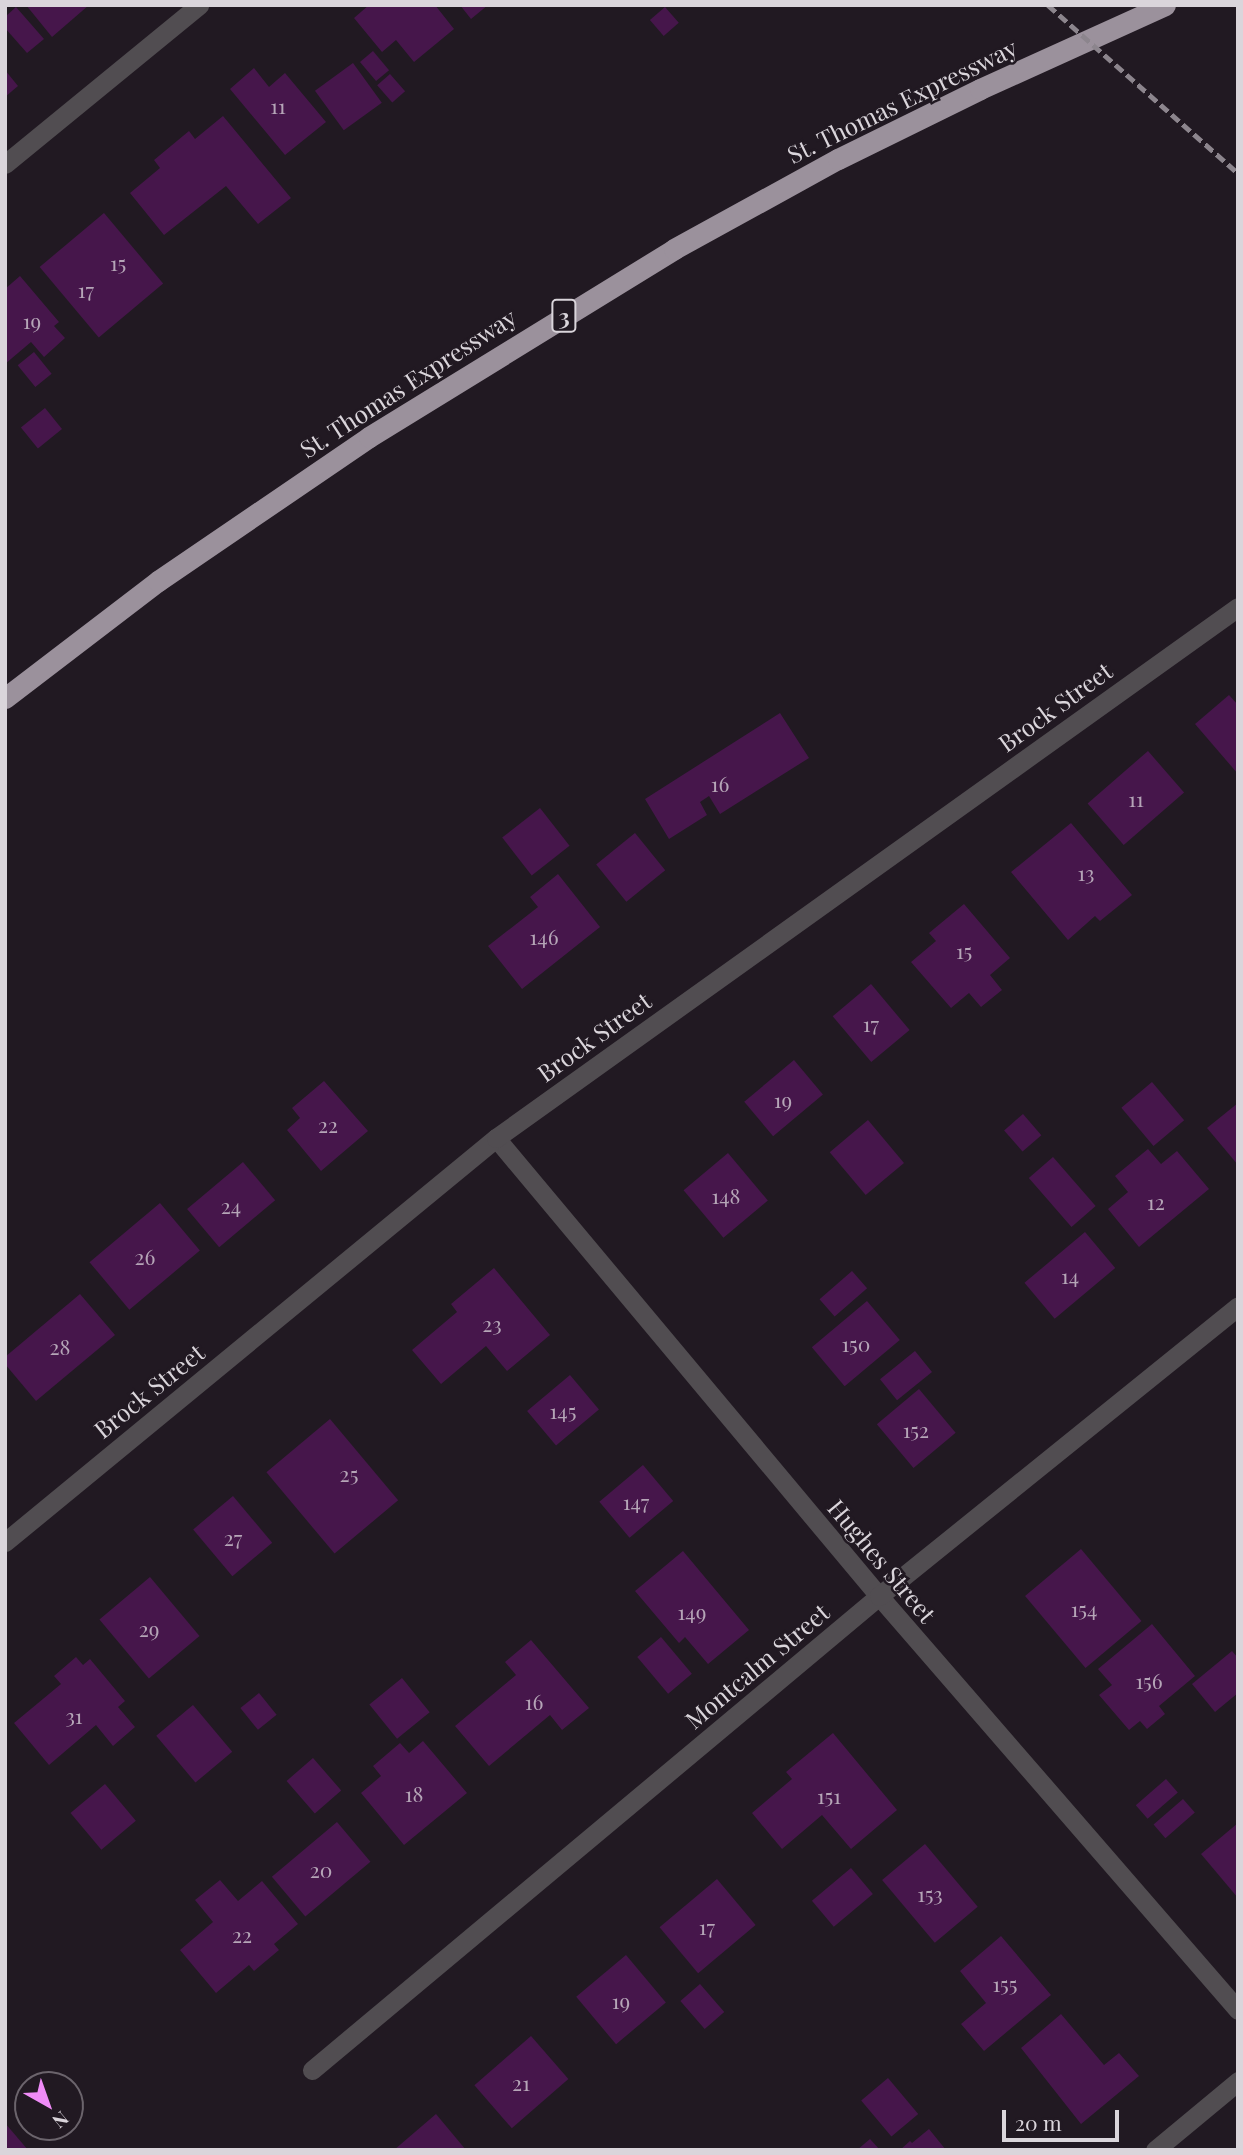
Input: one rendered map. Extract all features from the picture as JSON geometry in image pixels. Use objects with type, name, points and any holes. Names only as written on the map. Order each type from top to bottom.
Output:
[{"type":"highway","name":"St. Thomas Expressway","points":[[5,698],[159,582],[369,437],[674,249],[838,159],[980,89],[1165,5]]},
{"type":"street","points":[[5,164],[199,5]]},
{"type":"street","name":"Brock Street","points":[[5,1542],[496,1138],[1238,607]]},
{"type":"street","name":"Hughes Street","points":[[496,1138],[879,1596],[1238,2010]]},
{"type":"street","name":"Montcalm Street","points":[[312,2070],[879,1596],[1238,1306]]},
{"type":"street","points":[[1154,2150],[1238,2081]]},
{"type":"building","points":[[26,5],[89,5],[52,37]]},
{"type":"building","points":[[369,5],[435,5],[454,29],[414,62],[396,40],[382,52],[354,18]]},
{"type":"building","points":[[460,5],[488,5],[471,19]]},
{"type":"building","points":[[16,7],[44,39],[27,53],[5,28],[5,17]]},
{"type":"building","points":[[665,7],[679,23],[664,36],[650,20]]},
{"type":"building","points":[[373,51],[389,70],[376,81],[360,62]]},
{"type":"building","points":[[353,63],[382,103],[344,130],[315,91]]},
{"type":"building","points":[[254,68],[269,87],[285,73],[326,122],[285,155],[230,89]]},
{"type":"building","points":[[5,70],[18,86],[5,97]]},
{"type":"building","points":[[390,74],[405,91],[392,103],[377,85]]},
{"type":"building","points":[[223,116],[291,198],[258,224],[226,186],[164,235],[130,193],[160,168],[154,160],[189,131],[195,139]]},
{"type":"building","points":[[104,213],[163,283],[99,337],[40,267]]},
{"type":"building","points":[[20,276],[59,322],[54,326],[65,338],[44,357],[31,342],[5,364],[5,289]]},
{"type":"building","points":[[34,352],[52,374],[35,387],[18,365]]},
{"type":"building","points":[[45,408],[62,429],[38,448],[21,428]]},
{"type":"building","points":[[1229,695],[1238,705],[1238,774],[1195,724]]},
{"type":"building","points":[[780,713],[809,758],[720,814],[709,796],[700,802],[707,815],[669,839],[645,799]]},
{"type":"building","points":[[1148,751],[1184,793],[1124,845],[1088,803]]},
{"type":"building","points":[[540,808],[570,846],[532,875],[502,838]]},
{"type":"building","points":[[1071,823],[1132,895],[1100,921],[1095,916],[1068,940],[1011,872]]},
{"type":"building","points":[[635,833],[665,870],[626,902],[596,864]]},
{"type":"building","points":[[558,874],[600,927],[522,989],[488,946],[538,907],[530,897]]},
{"type":"building","points":[[964,904],[1010,958],[990,975],[1002,990],[981,1007],[969,993],[951,1008],[911,962],[936,941],[929,933]]},
{"type":"building","points":[[871,984],[910,1030],[871,1062],[833,1016]]},
{"type":"building","points":[[794,1060],[823,1094],[773,1136],[744,1102]]},
{"type":"building","points":[[324,1081],[368,1131],[321,1171],[287,1130],[300,1118],[292,1108]]},
{"type":"building","points":[[1152,1082],[1184,1120],[1153,1146],[1121,1108]]},
{"type":"building","points":[[1238,1103],[1238,1165],[1207,1128]]},
{"type":"building","points":[[1023,1114],[1041,1135],[1023,1152],[1004,1130]]},
{"type":"building","points":[[868,1120],[904,1163],[866,1195],[830,1152]]},
{"type":"building","points":[[1148,1149],[1161,1164],[1177,1151],[1209,1189],[1139,1247],[1108,1209],[1128,1192],[1115,1176]]},
{"type":"building","points":[[728,1153],[768,1200],[723,1238],[684,1190]]},
{"type":"building","points":[[1053,1157],[1096,1206],[1071,1227],[1029,1178]]},
{"type":"building","points":[[243,1162],[275,1200],[219,1247],[187,1209]]},
{"type":"building","points":[[160,1203],[200,1250],[129,1310],[90,1262]]},
{"type":"building","points":[[1085,1232],[1115,1268],[1055,1319],[1024,1283]]},
{"type":"building","points":[[494,1268],[550,1335],[507,1371],[486,1346],[441,1384],[412,1350],[457,1312],[451,1304]]},
{"type":"building","points":[[852,1271],[867,1288],[835,1317],[820,1299]]},
{"type":"building","points":[[80,1294],[115,1335],[36,1401],[5,1364],[5,1357]]},
{"type":"building","points":[[867,1301],[900,1340],[845,1386],[812,1347]]},
{"type":"building","points":[[915,1351],[932,1372],[897,1400],[880,1379]]},
{"type":"building","points":[[570,1375],[599,1409],[556,1445],[527,1411]]},
{"type":"building","points":[[919,1389],[956,1433],[914,1468],[877,1424]]},
{"type":"building","points":[[330,1419],[398,1500],[335,1554],[266,1472]]},
{"type":"building","points":[[643,1465],[673,1501],[630,1538],[599,1502]]},
{"type":"building","points":[[233,1496],[272,1543],[232,1576],[193,1529]]},
{"type":"building","points":[[1081,1549],[1141,1621],[1086,1668],[1025,1596]]},
{"type":"building","points":[[683,1551],[749,1630],[708,1664],[685,1637],[679,1643],[635,1591]]},
{"type":"building","points":[[150,1577],[199,1636],[149,1678],[99,1619]]},
{"type":"building","points":[[1152,1624],[1195,1676],[1159,1706],[1165,1714],[1147,1729],[1140,1721],[1129,1730],[1099,1695],[1112,1685],[1098,1669]]},
{"type":"building","points":[[661,1637],[692,1674],[668,1694],[637,1657]]},
{"type":"building","points":[[531,1640],[589,1708],[562,1730],[550,1715],[489,1766],[455,1726],[516,1675],[505,1662]]},
{"type":"building","points":[[1232,1651],[1238,1658],[1238,1693],[1215,1712],[1192,1684]]},
{"type":"building","points":[[76,1657],[83,1665],[90,1659],[125,1701],[118,1707],[135,1727],[113,1746],[96,1725],[49,1765],[14,1723],[61,1684],[54,1676]]},
{"type":"building","points":[[402,1678],[430,1712],[397,1739],[369,1704]]},
{"type":"building","points":[[259,1693],[277,1715],[258,1730],[240,1708]]},
{"type":"building","points":[[193,1705],[232,1752],[195,1783],[156,1736]]},
{"type":"building","points":[[833,1733],[897,1810],[851,1849],[822,1815],[782,1849],[752,1813],[792,1779],[786,1772]]},
{"type":"building","points":[[423,1741],[467,1793],[404,1845],[361,1793],[381,1776],[373,1766],[400,1743],[409,1753]]},
{"type":"building","points":[[313,1758],[341,1790],[315,1813],[287,1781]]},
{"type":"building","points":[[1166,1779],[1178,1793],[1148,1819],[1136,1805]]},
{"type":"building","points":[[105,1784],[136,1821],[101,1850],[71,1813]]},
{"type":"building","points":[[1183,1799],[1195,1813],[1165,1838],[1154,1825]]},
{"type":"building","points":[[337,1822],[370,1862],[305,1916],[272,1877]]},
{"type":"building","points":[[1238,1823],[1238,1898],[1201,1854]]},
{"type":"building","points":[[925,1844],[978,1907],[935,1943],[882,1880]]},
{"type":"building","points":[[851,1868],[873,1894],[834,1927],[812,1901]]},
{"type":"building","points":[[717,1879],[756,1925],[698,1973],[660,1927]]},
{"type":"building","points":[[220,1880],[238,1901],[262,1881],[298,1924],[274,1944],[279,1950],[254,1971],[249,1965],[216,1993],[180,1950],[213,1922],[195,1900]]},
{"type":"building","points":[[1001,1936],[1051,1995],[984,2051],[961,2024],[986,2003],[960,1971]]},
{"type":"building","points":[[626,1955],[666,2002],[616,2044],[576,1997]]},
{"type":"building","points":[[700,1984],[724,2012],[705,2029],[680,2001]]},
{"type":"building","points":[[1061,2014],[1104,2065],[1119,2053],[1139,2076],[1081,2124],[1021,2048]]},
{"type":"building","points":[[531,2036],[568,2079],[512,2128],[474,2085]]},
{"type":"building","points":[[888,2078],[918,2114],[891,2137],[861,2100]]},
{"type":"building","points":[[436,2114],[466,2150],[394,2150]]},
{"type":"building","points":[[5,2123],[14,2134],[14,2141],[20,2141],[28,2150],[5,2150]]},
{"type":"building","points":[[929,2129],[946,2150],[900,2150],[910,2141],[912,2143]]},
{"type":"building","points":[[870,2139],[880,2150],[857,2150]]},
{"type":"railway","points":[[1048,5],[1238,173]]}]
